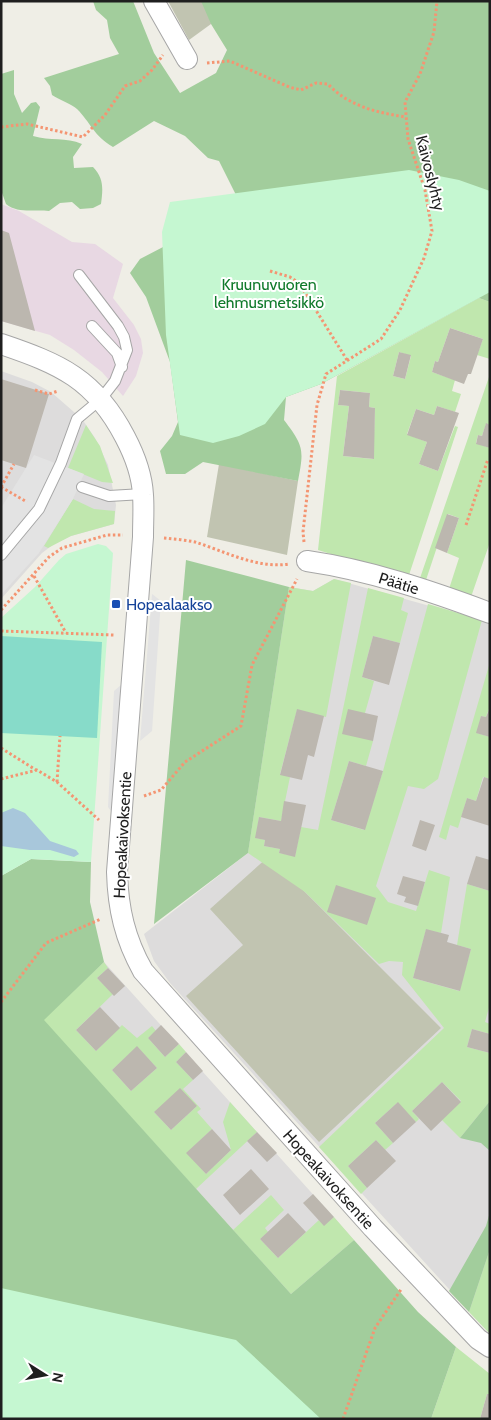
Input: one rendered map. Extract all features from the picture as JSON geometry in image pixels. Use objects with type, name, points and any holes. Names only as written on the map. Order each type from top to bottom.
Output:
[{"type":"street","points":[[154,1],[182,52]]},
{"type":"street","name":"Hopeakaivoksentie","points":[[1,344],[38,356],[68,371],[92,389],[114,414],[133,452],[143,494],[143,537],[117,872],[120,917],[132,953],[143,971],[373,1228],[478,1339],[490,1347]]},
{"type":"street","name":"Päätie","points":[[306,561],[333,565],[381,577],[490,613]]},
{"type":"lane","points":[[1,555],[39,509],[62,463],[77,419],[101,399],[122,367],[127,350],[124,337],[118,326],[79,275]]},
{"type":"lane","points":[[92,326],[117,353],[122,367]]},
{"type":"lane","points":[[82,487],[109,496],[143,494]]},
{"type":"path","name":"Kaivoslyhty","points":[[306,561],[303,532],[317,405],[326,374],[381,339],[400,310],[424,258],[432,231],[425,190],[408,139],[405,102],[420,74],[434,32],[437,1]]},
{"type":"path","points":[[1,126],[27,124],[82,137],[105,115],[126,86],[140,81],[152,70],[165,52],[182,52],[204,63],[230,62],[289,87],[301,90],[316,83],[328,84],[338,95],[375,112],[406,117]]},
{"type":"path","points":[[270,271],[290,277],[299,283],[347,360]]},
{"type":"path","points":[[35,390],[48,394],[61,390]]},
{"type":"path","points":[[466,525],[488,459]]},
{"type":"path","points":[[14,464],[1,487],[39,509]]},
{"type":"path","points":[[1,610],[50,557],[62,548],[107,535],[119,535]]},
{"type":"path","points":[[166,538],[193,542],[270,565],[278,566],[306,561]]},
{"type":"path","points":[[144,796],[161,790],[185,762],[241,726],[252,665],[306,561]]},
{"type":"path","points":[[34,576],[66,633]]},
{"type":"path","points":[[1,631],[114,635]]},
{"type":"path","points":[[57,782],[60,736]]},
{"type":"path","points":[[1,748],[57,782],[99,820]]},
{"type":"path","points":[[1,778],[37,770]]},
{"type":"path","points":[[1,1002],[46,943],[101,920]]},
{"type":"path","points":[[343,1419],[375,1328],[402,1288]]},
{"type":"shaded area","points":[[168,1],[221,1],[211,24],[189,40]]},
{"type":"shaded area","points":[[1,204],[19,211],[72,242],[95,244],[123,264],[113,298],[134,325],[141,339],[143,353],[136,376],[123,396],[102,372],[74,350],[50,335],[1,321]]},
{"type":"shaded area","points":[[1,371],[32,382],[51,392],[82,419],[95,438],[108,465],[116,505],[114,524],[71,536],[54,544],[42,553],[1,599]]},
{"type":"shaded area","points":[[34,455],[84,474],[73,499],[39,553],[1,595],[1,508]]},
{"type":"shaded area","points":[[219,464],[298,481],[287,555],[207,537]]},
{"type":"shaded area","points":[[334,579],[490,623],[490,1334],[170,983],[154,961],[144,934],[248,853],[289,587],[313,591]]},
{"type":"shaded area","points":[[152,594],[161,601],[152,731],[140,741]]},
{"type":"shaded area","points":[[1,636],[102,642],[97,738],[1,733]]},
{"type":"shaded area","points":[[121,685],[114,815],[108,807],[114,691]]},
{"type":"shaded area","points":[[13,808],[25,813],[50,841],[76,850],[79,854],[74,857],[50,850],[30,850],[1,846],[1,813]]},
{"type":"shaded area","points":[[269,856],[441,1028],[319,1142],[186,996],[243,945],[210,909]]},
{"type":"shaded area","points":[[104,962],[354,1240],[291,1294],[43,1020]]},
{"type":"green space","points":[[93,1],[133,1],[154,53],[180,93],[216,73],[227,50],[211,24],[201,1],[490,1],[490,302],[479,298],[321,384],[286,397],[284,420],[301,449],[298,481],[203,462],[185,474],[166,474],[160,451],[172,436],[178,422],[170,362],[146,297],[130,273],[140,259],[188,234],[245,213],[219,161],[208,158],[185,136],[154,121],[113,147],[97,133],[77,109],[52,95],[50,86],[44,78],[119,54],[110,38],[107,20],[96,10]]},
{"type":"green space","points":[[14,70],[14,94],[22,113],[31,103],[36,102],[40,107],[33,136],[70,140],[82,144],[73,157],[74,168],[93,167],[97,171],[102,184],[101,204],[93,208],[80,209],[72,202],[60,203],[49,211],[21,210],[6,204],[1,190],[1,74]]},
{"type":"green space","name":"Kruunuvuoren lehmusmetsikkö","points":[[409,170],[459,180],[490,191],[490,292],[321,384],[286,397],[265,424],[239,436],[213,443],[180,435],[166,335],[162,232],[170,202]]},
{"type":"green space","points":[[479,298],[490,302],[490,359],[477,355],[483,339],[450,328],[438,362],[435,361],[432,372],[455,380],[452,391],[461,394],[455,412],[437,406],[434,415],[416,409],[407,434],[427,442],[419,464],[438,471],[455,426],[458,427],[408,578],[318,550],[337,376]],"holes":[[[399,352],[411,356],[405,379],[393,376]],[[340,390],[370,393],[369,407],[375,408],[373,459],[343,456],[349,406],[338,405]]]},
{"type":"green space","points":[[490,374],[490,425],[486,424],[482,436],[478,435],[476,443],[490,448],[490,542],[471,597],[449,589],[459,558],[447,553],[459,518],[448,514],[425,583],[419,581]]},
{"type":"green space","points":[[86,425],[100,446],[113,483],[102,482],[68,468]]},
{"type":"green space","points":[[73,499],[94,509],[115,511],[114,524],[71,536],[48,548],[44,546]]},
{"type":"green space","points":[[98,544],[106,546],[113,553],[91,862],[31,859],[1,876],[1,618],[35,587],[66,554]]},
{"type":"green space","points":[[186,560],[289,587],[248,853],[154,924]]},
{"type":"green space","points":[[334,579],[351,583],[326,717],[297,710],[280,774],[290,777],[281,821],[259,817],[256,838],[265,840],[264,846],[280,849],[279,853],[295,856],[301,827],[318,830],[368,588],[404,598],[401,610],[408,613],[400,643],[373,636],[362,677],[374,681],[365,713],[373,741],[366,766],[349,761],[331,820],[364,830],[383,771],[428,604],[482,620],[438,779],[424,789],[408,786],[376,886],[388,902],[416,911],[429,870],[450,877],[441,933],[426,930],[413,978],[459,991],[471,949],[457,945],[467,884],[490,891],[490,1004],[485,1022],[490,1024],[490,1034],[472,1029],[467,1047],[490,1053],[490,1101],[460,1138],[442,1120],[461,1101],[442,1082],[412,1111],[419,1119],[416,1122],[397,1103],[375,1123],[393,1143],[385,1150],[376,1140],[348,1166],[367,1188],[361,1194],[319,1147],[444,1028],[402,975],[403,962],[389,961],[379,964],[305,892],[248,853],[289,587],[313,591]]},
{"type":"green space","points":[[490,662],[490,706],[486,717],[481,716],[477,733],[490,737],[490,779],[483,777],[476,801],[467,798],[458,828],[450,825],[446,840],[439,837]]},
{"type":"green space","points":[[31,859],[91,862],[90,902],[104,962],[44,1020],[291,1294],[354,1240],[418,1312],[456,1347],[431,1419],[1,1419],[1,876]]},
{"type":"green space","points":[[104,962],[108,968],[97,978],[113,994],[76,1030],[96,1051],[122,1025],[137,1038],[152,1026],[156,1031],[148,1038],[165,1057],[179,1044],[186,1052],[176,1062],[193,1080],[183,1089],[201,1109],[197,1112],[212,1129],[187,1153],[206,1174],[231,1150],[223,1122],[230,1102],[257,1132],[196,1189],[43,1020]],"holes":[[[137,1047],[157,1068],[131,1091],[112,1070]],[[197,1106],[171,1130],[154,1112]]]},
{"type":"green space","points":[[490,1101],[490,1151],[481,1143],[460,1138]]},
{"type":"green space","points":[[271,1195],[284,1210],[265,1228],[268,1232],[260,1239],[278,1258],[319,1220],[324,1225],[334,1217],[354,1240],[291,1294],[233,1230]]},
{"type":"green space","points":[[490,1212],[490,1249],[469,1312],[449,1291],[486,1226]]},
{"type":"green space","points":[[490,1249],[490,1334],[469,1312]]},
{"type":"green space","points":[[1,1288],[236,1340],[321,1419],[1,1419]]},
{"type":"green space","points":[[456,1347],[490,1374],[490,1394],[487,1394],[480,1419],[431,1419]]},
{"type":"building","points":[[1,230],[9,233],[35,331],[1,321]]},
{"type":"building","points":[[450,328],[483,339],[471,374],[468,374],[464,384],[432,372],[435,361],[438,362]]},
{"type":"building","points":[[399,352],[411,355],[405,379],[393,376]]},
{"type":"building","points":[[1,379],[49,394],[26,468],[1,460]]},
{"type":"building","points":[[340,390],[370,393],[369,407],[375,408],[374,459],[343,456],[349,406],[338,405]]},
{"type":"building","points":[[437,406],[459,413],[438,471],[419,464],[427,442],[407,435],[416,409],[434,415]]},
{"type":"building","points":[[486,423],[490,425],[490,448],[476,444],[478,435],[482,436]]},
{"type":"building","points":[[447,514],[459,518],[447,553],[435,548]]},
{"type":"building","points":[[373,636],[400,643],[389,685],[362,677]]},
{"type":"building","points":[[490,708],[490,737],[476,733],[481,716],[486,717]]},
{"type":"building","points":[[297,709],[324,716],[314,757],[308,755],[302,780],[280,775]]},
{"type":"building","points":[[348,709],[378,716],[373,741],[342,734]]},
{"type":"building","points":[[349,761],[383,771],[365,830],[331,820]]},
{"type":"building","points":[[484,777],[490,779],[490,826],[461,817],[467,798],[476,801]]},
{"type":"building","points":[[284,801],[306,805],[295,857],[279,853],[280,849],[264,846],[265,840],[255,838],[259,817],[281,821]]},
{"type":"building","points":[[420,820],[435,825],[426,851],[412,846]]},
{"type":"building","points":[[476,856],[490,860],[490,891],[467,884]]},
{"type":"building","points":[[403,876],[425,882],[418,906],[404,902],[406,897],[397,894]]},
{"type":"building","points":[[336,885],[376,898],[367,925],[327,912]]},
{"type":"building","points":[[426,929],[449,935],[447,942],[471,949],[460,991],[413,978]]},
{"type":"building","points":[[108,968],[125,986],[114,996],[97,978]]},
{"type":"building","points":[[100,1007],[120,1028],[96,1051],[76,1030]]},
{"type":"building","points":[[161,1025],[179,1044],[165,1057],[148,1038]]},
{"type":"building","points":[[472,1029],[490,1034],[490,1053],[467,1047]]},
{"type":"building","points":[[137,1046],[157,1068],[131,1091],[112,1070]]},
{"type":"building","points":[[186,1052],[203,1071],[193,1080],[176,1062]]},
{"type":"building","points":[[442,1082],[461,1102],[431,1131],[412,1111]]},
{"type":"building","points":[[180,1088],[197,1106],[171,1130],[154,1112]]},
{"type":"building","points":[[398,1102],[416,1122],[393,1143],[375,1123]]},
{"type":"building","points":[[212,1129],[231,1150],[206,1174],[186,1153]]},
{"type":"building","points":[[257,1132],[277,1153],[267,1162],[247,1141]]},
{"type":"building","points":[[376,1140],[396,1161],[367,1188],[348,1166]]},
{"type":"building","points":[[251,1169],[269,1189],[240,1215],[223,1195]]},
{"type":"building","points":[[313,1194],[334,1217],[324,1226],[303,1203]]},
{"type":"building","points":[[288,1213],[306,1232],[278,1258],[260,1239]]},
{"type":"building","points":[[487,1394],[490,1394],[490,1419],[480,1419]]},
{"type":"place","name":"Hopealaakso","points":[[116,604]]}]
